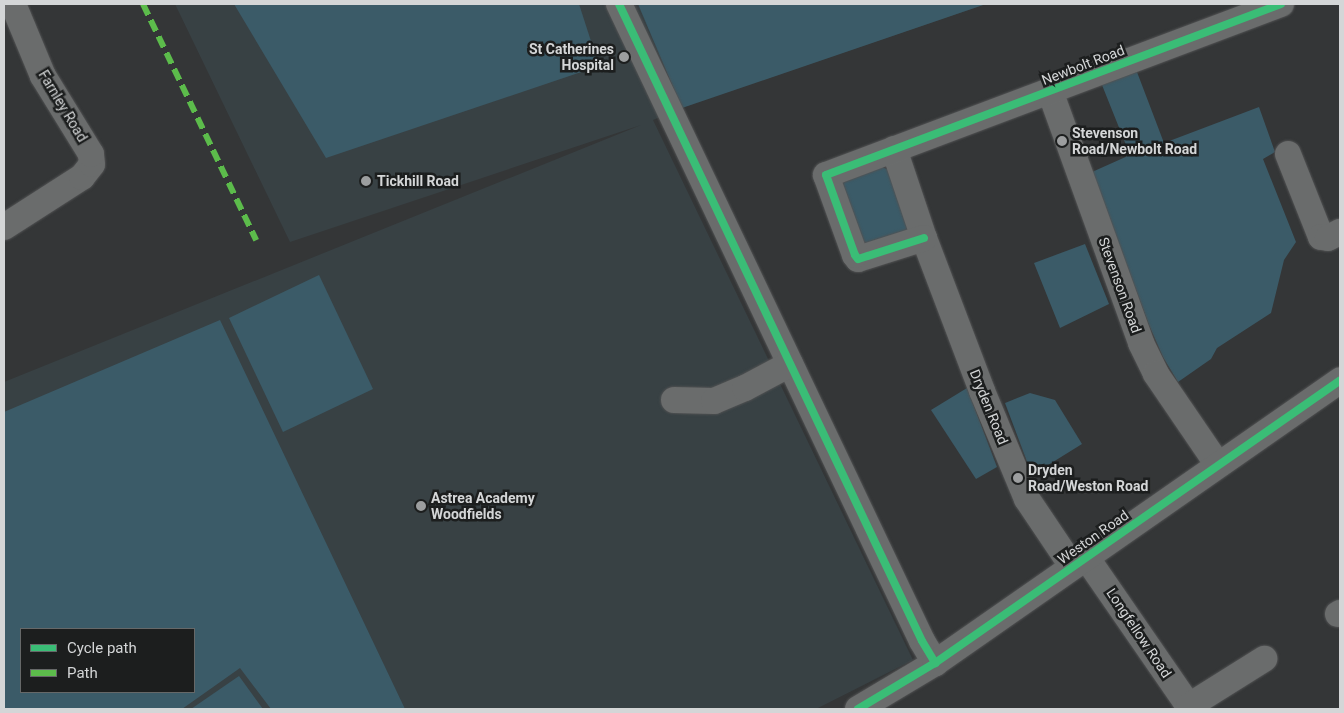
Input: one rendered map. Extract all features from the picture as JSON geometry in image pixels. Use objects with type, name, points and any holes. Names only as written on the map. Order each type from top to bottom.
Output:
[{"type":"street","name":"Farnley Road","points":[[4,227],[82,177],[92,164],[91,154],[44,76],[13,4]]},
{"type":"street","points":[[619,4],[922,642],[935,664]]},
{"type":"street","name":"Newbolt Road","points":[[894,148],[1281,4]]},
{"type":"street","name":"Stevenson Road","points":[[1050,91],[1141,343],[1156,374],[1218,465]]},
{"type":"street","points":[[894,148],[831,172],[826,175],[826,180],[858,259],[924,238]]},
{"type":"street","name":"Dryden Road","points":[[894,148],[924,238],[982,392],[1027,499],[1079,562]]},
{"type":"street","points":[[1288,154],[1321,237],[1328,238],[1340,232]]},
{"type":"street","points":[[674,400],[714,401],[745,388],[790,364]]},
{"type":"street","name":"Weston Road","points":[[858,709],[935,664],[1340,380]]},
{"type":"street","name":"Longfellow Road","points":[[1079,562],[1190,708]]},
{"type":"street","points":[[1190,708],[1264,659]]},
{"type":"shaded area","name":"Astrea Academy Woodfields","points":[[175,4],[986,4],[689,105],[653,120],[913,660],[816,709],[4,709],[4,382],[641,125],[290,242]]},
{"type":"shaded area","points":[[234,4],[579,4],[599,66],[326,158]]},
{"type":"shaded area","points":[[638,4],[986,4],[682,108]]},
{"type":"shaded area","points":[[1137,72],[1164,143],[1259,107],[1275,152],[1263,159],[1296,242],[1284,260],[1271,313],[1217,348],[1211,359],[1178,382],[1163,357],[1149,325],[1092,172],[1130,155],[1102,85]]},
{"type":"shaded area","points":[[882,167],[889,170],[910,229],[867,249],[838,184]]},
{"type":"shaded area","points":[[1085,244],[1109,304],[1060,328],[1034,263]]},
{"type":"shaded area","points":[[319,275],[373,389],[283,432],[229,318]]},
{"type":"shaded area","points":[[220,320],[405,709],[271,709],[240,668],[182,709],[4,709],[4,412]]},
{"type":"shaded area","points":[[967,388],[997,467],[976,479],[931,410]]},
{"type":"shaded area","points":[[1030,393],[1055,400],[1082,444],[1032,475],[1005,403]]},
{"type":"shaded area","points":[[239,676],[263,709],[191,709]]},
{"type":"marked path","points":[[143,4],[256,240]]},
{"type":"cycle path","points":[[619,4],[922,641],[935,663]]},
{"type":"cycle path","points":[[924,238],[858,259],[826,175],[1281,4]]},
{"type":"cycle path","points":[[858,709],[935,663],[1340,380]]},
{"type":"place","name":"St Catherines Hospital","points":[[624,57]]},
{"type":"place","name":"Stevenson Road/Newbolt Road","points":[[1062,141]]},
{"type":"place","name":"Tickhill Road","points":[[366,181]]},
{"type":"place","name":"Dryden Road/Weston Road","points":[[1018,478]]},
{"type":"place","name":"Astrea Academy Woodfields","points":[[421,506]]}]
